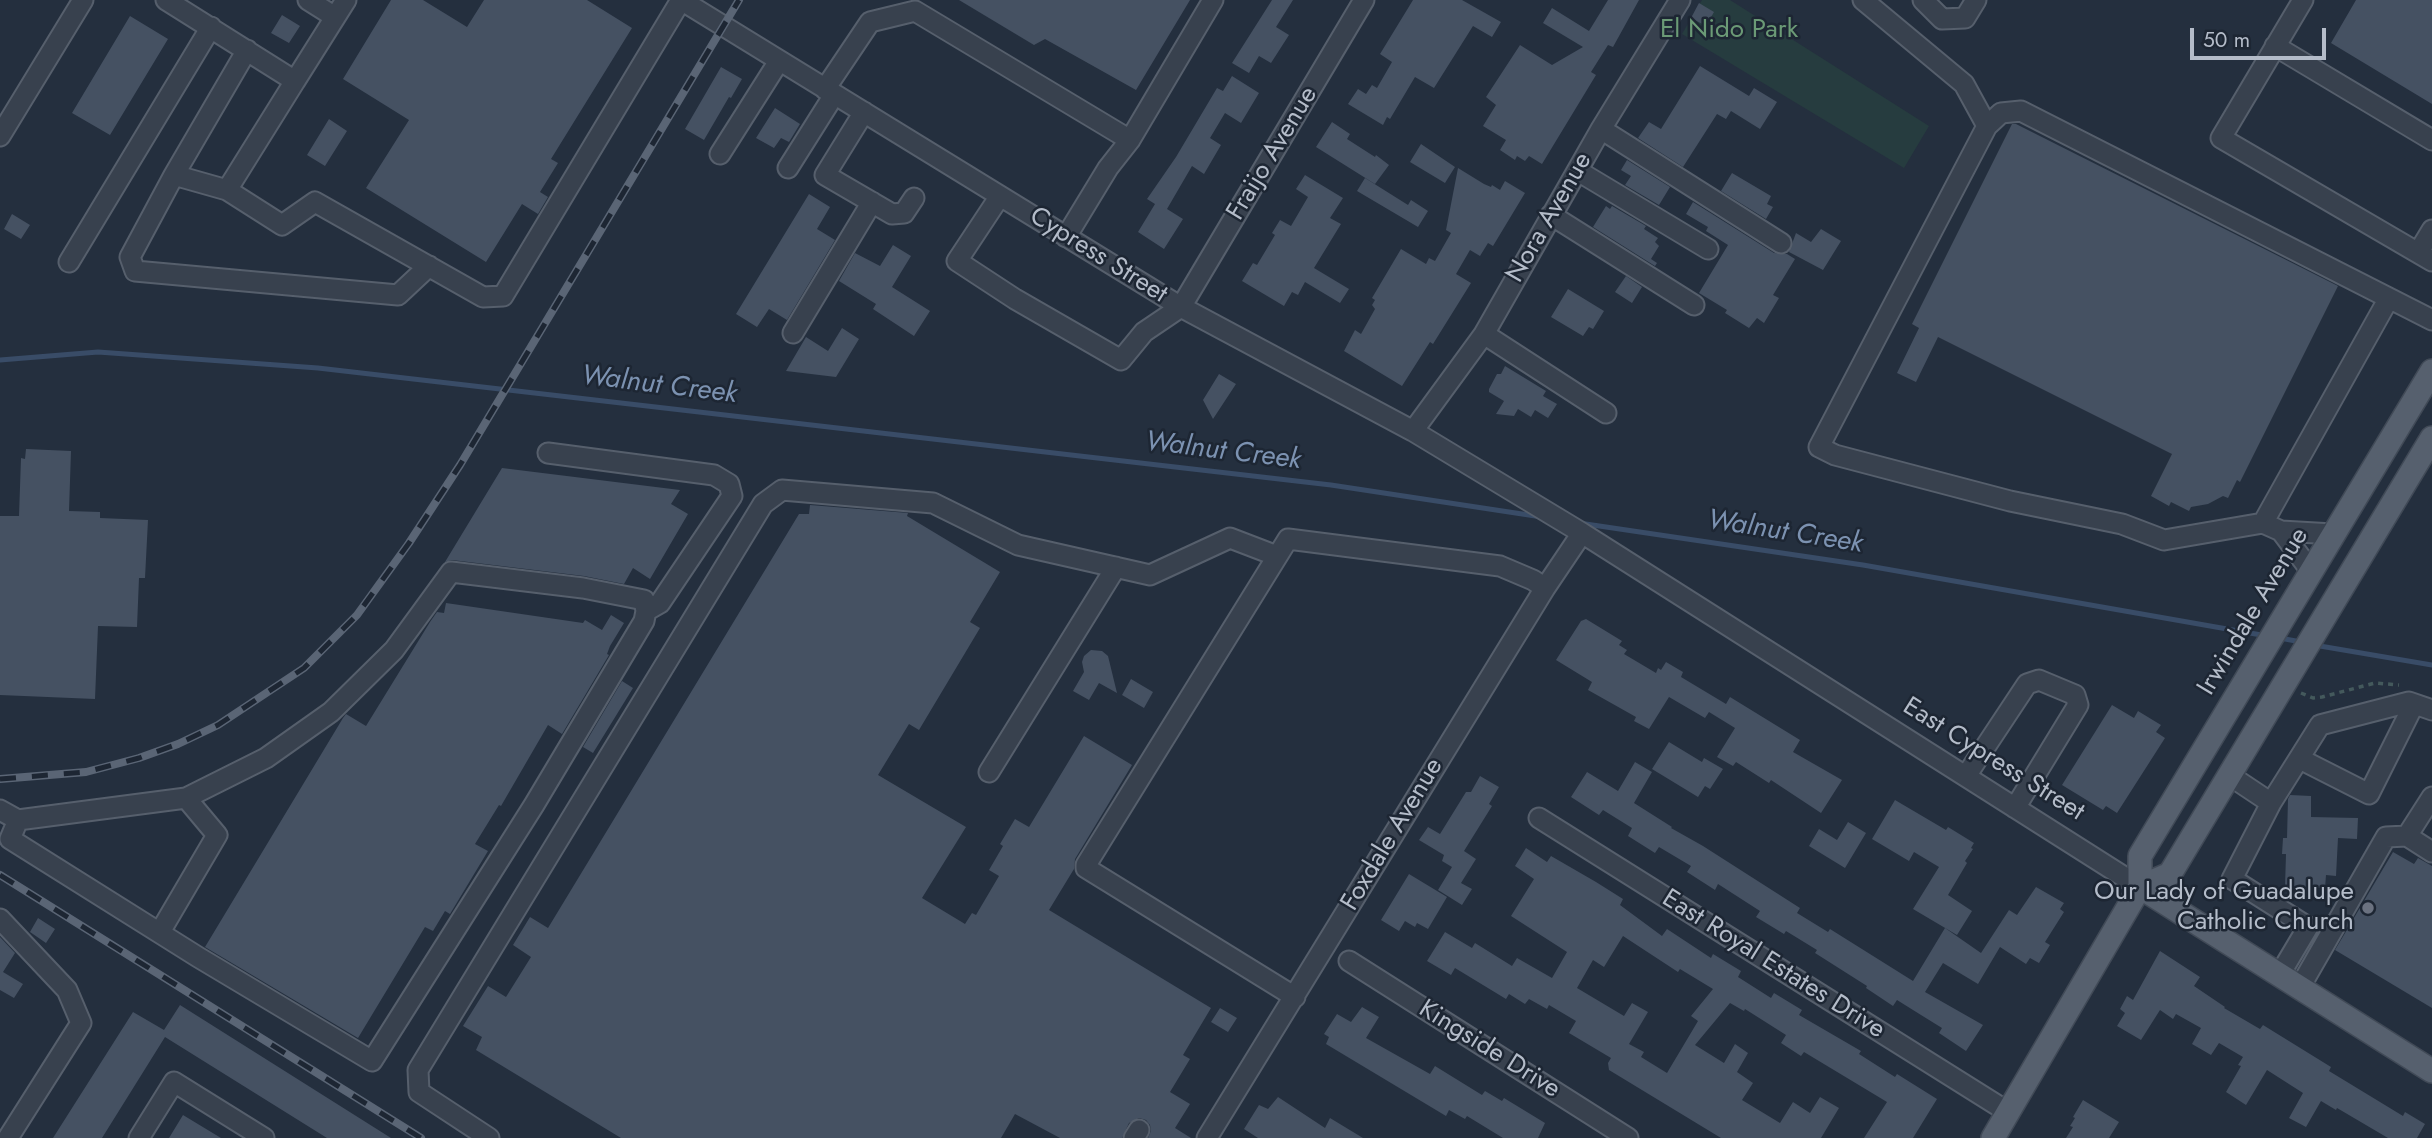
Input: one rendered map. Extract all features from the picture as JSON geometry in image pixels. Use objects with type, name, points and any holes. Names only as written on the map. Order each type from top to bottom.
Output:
[{"type":"main road","name":"Irwindale Avenue","points":[[1993,1138],[2140,887],[2140,856],[2432,371]]},
{"type":"main road","points":[[2140,887],[2170,874],[2432,439]]},
{"type":"main road","name":"East Cypress Street","points":[[2140,887],[2430,1066]]},
{"type":"street","points":[[0,136],[83,0]]},
{"type":"street","points":[[166,0],[295,81]]},
{"type":"street","points":[[308,0],[335,17]]},
{"type":"street","points":[[227,190],[346,0]]},
{"type":"street","points":[[174,175],[227,190],[282,225],[315,202],[483,297],[503,296],[681,0]]},
{"type":"street","name":"Cypress Street","points":[[681,0],[1181,307],[1413,431],[1522,497]]},
{"type":"street","points":[[1066,237],[1108,169],[1130,140],[1213,0]]},
{"type":"street","name":"Fraijo Avenue","points":[[1181,307],[1364,0]]},
{"type":"street","name":"Nora Avenue","points":[[1413,431],[1484,334],[1601,129],[1680,0]]},
{"type":"street","points":[[1863,0],[1964,83],[1987,126]]},
{"type":"street","points":[[1923,0],[1942,19],[1965,18],[1976,0]]},
{"type":"street","points":[[2303,0],[2221,138],[2425,257],[2432,230]]},
{"type":"street","points":[[788,168],[870,22],[915,11],[1130,140]]},
{"type":"street","points":[[69,262],[211,27]]},
{"type":"street","points":[[2275,46],[2432,139]]},
{"type":"street","points":[[247,50],[130,257],[135,271],[398,295],[429,266]]},
{"type":"street","points":[[720,154],[779,61]]},
{"type":"street","points":[[2333,534],[2272,527],[2164,540],[2122,524],[2010,501],[1835,455],[1819,447],[1987,126],[2001,113],[2021,111],[2432,320]]},
{"type":"street","points":[[864,113],[825,175],[892,214],[904,213],[914,198]]},
{"type":"street","points":[[1601,129],[1781,243]]},
{"type":"street","points":[[1578,171],[1708,249]]},
{"type":"street","points":[[1000,196],[957,261],[1015,299],[1121,360],[1144,331],[1181,307]]},
{"type":"street","points":[[793,333],[872,202]]},
{"type":"street","points":[[1551,215],[1694,305]]},
{"type":"street","points":[[2272,527],[2389,298]]},
{"type":"street","points":[[1484,334],[1606,413]]},
{"type":"street","points":[[548,453],[714,475],[729,484],[732,496],[660,603],[646,611]]},
{"type":"street","points":[[489,1138],[419,1092],[418,1070],[763,504],[782,490],[933,503],[1018,545],[1150,575],[1230,538],[1277,556]]},
{"type":"street","name":"East Cypress Street","points":[[1522,497],[2140,887]]},
{"type":"street","points":[[2272,527],[2311,571]]},
{"type":"street","name":"Foxdale Avenue","points":[[1207,1138],[1545,588],[1581,535]]},
{"type":"street","points":[[1295,996],[1086,866],[1288,539],[1500,566],[1545,588]]},
{"type":"street","points":[[989,772],[1116,567]]},
{"type":"street","points":[[0,810],[18,820],[186,798],[266,758],[331,712],[394,650],[451,572],[583,588],[644,600],[644,621],[534,804],[372,1061],[10,839],[18,820]]},
{"type":"street","points":[[1966,776],[2027,684],[2039,680],[2075,695],[2078,705],[2015,808]]},
{"type":"street","points":[[2290,981],[2308,927],[2232,880],[2271,803],[2320,725],[2409,702],[2423,707],[2369,794],[2300,759]]},
{"type":"street","points":[[2229,775],[2271,803]]},
{"type":"street","points":[[2407,836],[2432,797]]},
{"type":"street","points":[[160,932],[217,835],[186,798]]},
{"type":"street","name":"East Royal Estates Drive","points":[[1539,818],[2008,1112]]},
{"type":"street","points":[[2290,981],[2386,837],[2407,836],[2432,852]]},
{"type":"street","points":[[0,919],[67,990],[81,1023],[8,1138]]},
{"type":"street","name":"Kingside Drive","points":[[1349,961],[1628,1138]]},
{"type":"street","points":[[139,1138],[174,1082],[264,1138]]},
{"type":"path","points":[[2290,674],[2313,698],[2375,683],[2400,685]]},
{"type":"green space","name":"El Nido Park","points":[[1702,0],[1730,0],[1929,126],[1904,168],[1682,34]]},
{"type":"building","points":[[391,0],[423,0],[467,27],[484,0],[587,0],[632,28],[551,159],[558,163],[540,192],[548,197],[538,214],[522,204],[486,262],[366,188],[409,120],[343,79]]},
{"type":"building","points":[[959,0],[1190,0],[1136,90],[1045,39],[1034,45]]},
{"type":"building","points":[[1272,0],[1293,0],[1276,27],[1289,35],[1271,63],[1259,56],[1249,73],[1232,63]]},
{"type":"building","points":[[1413,0],[1462,0],[1501,22],[1492,37],[1473,26],[1434,88],[1415,77],[1390,119],[1387,117],[1383,125],[1348,104],[1358,89],[1366,94],[1372,85],[1377,88],[1392,62],[1380,54]]},
{"type":"building","points":[[1608,0],[1639,0],[1613,47],[1608,45],[1591,72],[1596,75],[1542,164],[1529,156],[1525,161],[1517,156],[1515,160],[1500,150],[1506,140],[1483,126],[1496,105],[1486,97],[1520,45],[1552,65],[1583,47],[1543,23],[1552,8],[1589,31]]},
{"type":"building","points":[[2356,0],[2432,0],[2432,104],[2331,43]]},
{"type":"building","points":[[1699,3],[1714,12],[1706,26],[1691,18]]},
{"type":"building","points":[[282,15],[300,26],[289,43],[271,33]]},
{"type":"building","points":[[130,16],[168,39],[110,135],[72,113]]},
{"type":"building","points":[[1700,66],[1749,96],[1754,88],[1777,102],[1760,129],[1731,111],[1726,119],[1717,114],[1683,167],[1638,138],[1649,122],[1661,129]]},
{"type":"building","points":[[721,67],[742,79],[704,140],[685,129]]},
{"type":"building","points":[[1232,76],[1259,93],[1241,123],[1225,113],[1210,138],[1221,145],[1204,174],[1192,166],[1167,209],[1183,219],[1164,249],[1138,232],[1155,204],[1147,199],[1176,157],[1217,88],[1223,91]]},
{"type":"building","points":[[775,108],[800,124],[789,142],[781,138],[774,148],[756,138]]},
{"type":"building","points":[[329,119],[347,131],[325,166],[307,155]]},
{"type":"building","points":[[1332,122],[1350,134],[1347,139],[1389,165],[1375,184],[1316,147]]},
{"type":"building","points":[[2012,124],[2338,286],[2240,482],[2237,480],[2228,498],[2223,496],[2208,504],[2191,507],[2189,511],[2171,502],[2169,506],[2151,496],[2172,454],[1938,337],[1916,382],[1897,373],[1919,328],[1912,324]]},
{"type":"building","points":[[1421,144],[1455,167],[1445,183],[1410,162]]},
{"type":"building","points":[[1627,160],[1670,187],[1659,205],[1625,185],[1631,176],[1621,170]]},
{"type":"building","points":[[1458,168],[1491,187],[1492,185],[1500,190],[1505,181],[1525,193],[1493,246],[1488,243],[1480,256],[1470,250],[1456,274],[1471,283],[1433,344],[1430,342],[1402,386],[1344,351],[1355,330],[1361,334],[1375,309],[1372,305],[1375,300],[1372,298],[1401,249],[1426,264],[1429,258],[1435,261],[1451,233],[1446,230]]},
{"type":"building","points":[[1732,173],[1771,196],[1767,204],[1773,207],[1766,219],[1721,191]]},
{"type":"building","points":[[1305,175],[1343,198],[1330,218],[1341,224],[1314,268],[1349,289],[1340,303],[1305,282],[1298,295],[1292,292],[1284,306],[1242,281],[1253,263],[1257,265],[1275,235],[1272,233],[1280,220],[1291,226],[1308,197],[1296,189]]},
{"type":"building","points":[[1365,178],[1408,205],[1411,200],[1428,211],[1418,227],[1357,191]]},
{"type":"building","points":[[809,194],[830,207],[817,229],[835,240],[787,320],[769,309],[757,327],[736,314]]},
{"type":"building","points":[[1693,202],[1774,253],[1787,254],[1795,259],[1773,295],[1779,298],[1764,323],[1757,318],[1749,328],[1725,313],[1727,310],[1699,293],[1728,245],[1706,231],[1708,227],[1686,214]]},
{"type":"building","points":[[1606,206],[1610,209],[1612,206],[1646,226],[1644,229],[1658,238],[1655,242],[1659,246],[1651,259],[1657,263],[1655,266],[1593,227]]},
{"type":"building","points":[[12,214],[30,225],[21,239],[4,229]]},
{"type":"building","points":[[1821,229],[1841,241],[1823,270],[1789,252],[1796,233],[1811,242]]},
{"type":"building","points":[[893,245],[911,256],[892,287],[930,311],[914,336],[873,309],[876,304],[839,281],[855,253],[880,266]]},
{"type":"building","points":[[1626,276],[1642,287],[1632,303],[1615,292]]},
{"type":"building","points":[[1568,289],[1604,311],[1593,329],[1589,327],[1583,336],[1551,317]]},
{"type":"building","points":[[842,328],[859,339],[836,377],[786,371],[806,337],[828,351]]},
{"type":"building","points":[[1505,366],[1546,391],[1543,396],[1557,404],[1548,418],[1535,410],[1531,417],[1518,409],[1514,416],[1496,414],[1504,401],[1489,392],[1489,389]]},
{"type":"building","points":[[1219,374],[1236,384],[1213,419],[1203,400]]},
{"type":"building","points":[[26,449],[71,451],[69,511],[100,512],[100,518],[148,520],[145,578],[139,578],[137,627],[98,626],[95,699],[0,695],[0,516],[19,516],[21,458],[25,459]]},
{"type":"building","points":[[502,468],[680,490],[671,504],[688,514],[650,579],[633,568],[624,584],[584,576],[452,560],[445,562]]},
{"type":"building","points":[[810,505],[908,513],[907,516],[1000,572],[970,622],[980,628],[919,730],[909,724],[878,775],[966,827],[922,898],[965,924],[972,913],[976,915],[999,876],[989,870],[1015,819],[1029,827],[1084,736],[1132,765],[1075,859],[1074,869],[1049,910],[1211,1008],[1183,1055],[1190,1059],[1170,1092],[1190,1104],[1175,1128],[1191,1138],[1148,1138],[1150,1125],[1139,1118],[1129,1123],[1122,1138],[1060,1138],[1015,1114],[1001,1138],[621,1138],[476,1050],[482,1037],[463,1026],[488,986],[506,997],[531,957],[513,945],[530,917],[548,928],[799,514],[809,514]]},
{"type":"building","points":[[446,603],[583,623],[585,620],[602,630],[611,615],[624,623],[610,646],[609,655],[562,734],[548,725],[501,806],[499,805],[475,844],[488,851],[450,914],[445,911],[433,931],[425,927],[358,1038],[205,947],[343,718],[346,714],[366,726],[430,622],[437,612],[444,613]]},
{"type":"building","points":[[1586,619],[1622,641],[1619,645],[1627,650],[1624,654],[1656,673],[1666,662],[1683,672],[1681,677],[1726,704],[1730,697],[1800,740],[1793,752],[1842,780],[1821,813],[1771,780],[1769,783],[1736,762],[1733,766],[1717,757],[1735,728],[1709,712],[1705,718],[1669,697],[1649,729],[1634,721],[1636,717],[1588,690],[1592,682],[1556,660],[1581,621]]},
{"type":"building","points":[[1091,650],[1102,651],[1108,656],[1117,693],[1099,683],[1089,700],[1073,691],[1084,672],[1084,656]]},
{"type":"building","points":[[1131,679],[1153,692],[1144,708],[1122,695]]},
{"type":"building","points":[[622,681],[633,688],[593,753],[583,747]]},
{"type":"building","points":[[2112,705],[2134,718],[2138,711],[2161,725],[2156,732],[2165,738],[2117,813],[2106,806],[2103,810],[2062,785]]},
{"type":"building","points":[[1669,742],[1702,762],[1704,758],[1723,769],[1710,789],[1705,786],[1698,797],[1652,769]]},
{"type":"building","points":[[1635,762],[1652,772],[1634,803],[1800,908],[1797,913],[1828,932],[1830,929],[1913,981],[1945,928],[1981,953],[2009,910],[2017,915],[2036,887],[2064,903],[2060,909],[2064,912],[2045,942],[2050,945],[2039,963],[2030,958],[2026,964],[2000,947],[1978,984],[1943,963],[1925,992],[1983,1025],[1966,1051],[1939,1033],[1942,1028],[1897,1000],[1893,1006],[1815,953],[1817,950],[1756,917],[1760,911],[1718,884],[1715,890],[1687,872],[1691,866],[1659,847],[1655,853],[1628,836],[1632,828],[1603,810],[1599,815],[1571,797],[1587,772],[1618,791]]},
{"type":"building","points":[[1480,776],[1499,787],[1489,804],[1492,806],[1464,851],[1476,859],[1461,883],[1472,889],[1462,905],[1438,890],[1452,867],[1442,861],[1444,855],[1419,840],[1428,827],[1440,834],[1466,792],[1471,792]]},
{"type":"building","points":[[2290,795],[2311,796],[2311,817],[2358,818],[2357,839],[2338,838],[2336,876],[2326,875],[2325,888],[2285,887],[2286,854],[2282,854],[2283,838],[2287,838]]},
{"type":"building","points":[[1895,800],[1974,843],[1965,861],[1967,863],[1948,895],[1972,911],[1957,935],[1913,909],[1939,867],[1914,852],[1909,861],[1872,839]]},
{"type":"building","points":[[1848,822],[1866,833],[1845,868],[1809,846],[1819,829],[1837,840]]},
{"type":"building","points":[[1526,848],[1547,862],[1551,856],[1623,899],[1620,905],[1662,936],[1667,929],[1711,958],[1713,954],[1741,971],[1738,977],[1771,998],[1774,993],[1802,1010],[1799,1015],[1861,1051],[1859,1054],[1895,1077],[1897,1074],[1937,1099],[1913,1138],[1864,1138],[1887,1102],[1804,1052],[1801,1056],[1781,1043],[1786,1035],[1745,1009],[1744,1011],[1730,1003],[1695,1045],[1724,1063],[1735,1044],[1748,1053],[1737,1072],[1753,1083],[1742,1100],[1780,1123],[1793,1102],[1810,1113],[1820,1097],[1839,1108],[1821,1138],[1721,1138],[1609,1070],[1608,1063],[1611,1058],[1569,1033],[1576,1021],[1549,1005],[1547,1009],[1529,999],[1525,1004],[1509,994],[1506,999],[1455,968],[1451,975],[1427,961],[1445,932],[1472,948],[1475,943],[1512,966],[1517,958],[1552,978],[1567,952],[1511,916],[1534,879],[1515,866]],"holes":[[[1623,936],[1678,972],[1680,969],[1713,989],[1691,1016],[1698,1021],[1667,1073],[1641,1057],[1644,1052],[1629,1044],[1648,1012],[1632,1003],[1624,1016],[1577,988],[1593,960],[1604,967]]]},
{"type":"building","points":[[2393,852],[2414,864],[2418,858],[2432,866],[2432,1008],[2335,950]]},
{"type":"building","points":[[1409,874],[1447,897],[1428,929],[1417,923],[1415,927],[1405,921],[1399,931],[1381,920]]},
{"type":"building","points":[[38,918],[55,929],[46,943],[30,932]]},
{"type":"building","points":[[0,937],[15,953],[3,972],[23,984],[14,998],[0,990]]},
{"type":"building","points":[[2160,951],[2200,977],[2194,986],[2224,1008],[2260,1029],[2263,1025],[2331,1067],[2329,1071],[2403,1116],[2405,1112],[2425,1124],[2417,1138],[2388,1138],[2321,1101],[2306,1127],[2289,1118],[2303,1093],[2267,1070],[2246,1105],[2226,1092],[2241,1066],[2238,1065],[2243,1057],[2219,1043],[2211,1055],[2192,1044],[2201,1028],[2176,1014],[2173,1019],[2160,1010],[2141,1040],[2117,1026],[2125,1013],[2120,1009],[2127,996],[2133,1000]]},
{"type":"building","points":[[180,1005],[391,1138],[327,1138],[165,1037],[102,1138],[53,1138],[133,1012],[164,1030]]},
{"type":"building","points":[[1362,1007],[1379,1017],[1366,1038],[1430,1074],[1435,1066],[1482,1095],[1485,1091],[1502,1101],[1504,1098],[1545,1123],[1538,1138],[1503,1138],[1467,1116],[1465,1119],[1449,1110],[1446,1116],[1326,1044],[1329,1037],[1324,1034],[1337,1014],[1351,1022]]},
{"type":"building","points":[[1220,1008],[1237,1018],[1228,1032],[1211,1022]]},
{"type":"building","points":[[1278,1097],[1325,1128],[1330,1118],[1363,1138],[1258,1138],[1244,1129],[1259,1105],[1268,1109]]},
{"type":"building","points":[[2083,1100],[2119,1122],[2109,1138],[2066,1138],[2073,1127],[2070,1126],[2075,1118],[2073,1117]]},
{"type":"building","points":[[183,1115],[221,1138],[169,1138]]},
{"type":"waterway","name":"Walnut Creek","points":[[0,360],[98,352],[318,368],[1331,485],[1542,517]]},
{"type":"waterway","name":"Walnut Creek","points":[[1579,523],[1863,565],[2267,636]]},
{"type":"waterway","name":"Walnut Creek","points":[[2280,638],[2301,642]]},
{"type":"waterway","name":"Walnut Creek","points":[[2314,645],[2432,665]]},
{"type":"railway","points":[[0,779],[86,772],[178,744],[218,725],[304,668],[357,615],[409,543],[460,465],[739,0]]},
{"type":"railway","points":[[0,875],[421,1138]]},
{"type":"place","name":"Our Lady of Guadalupe Catholic Church","points":[[2368,908]]}]
